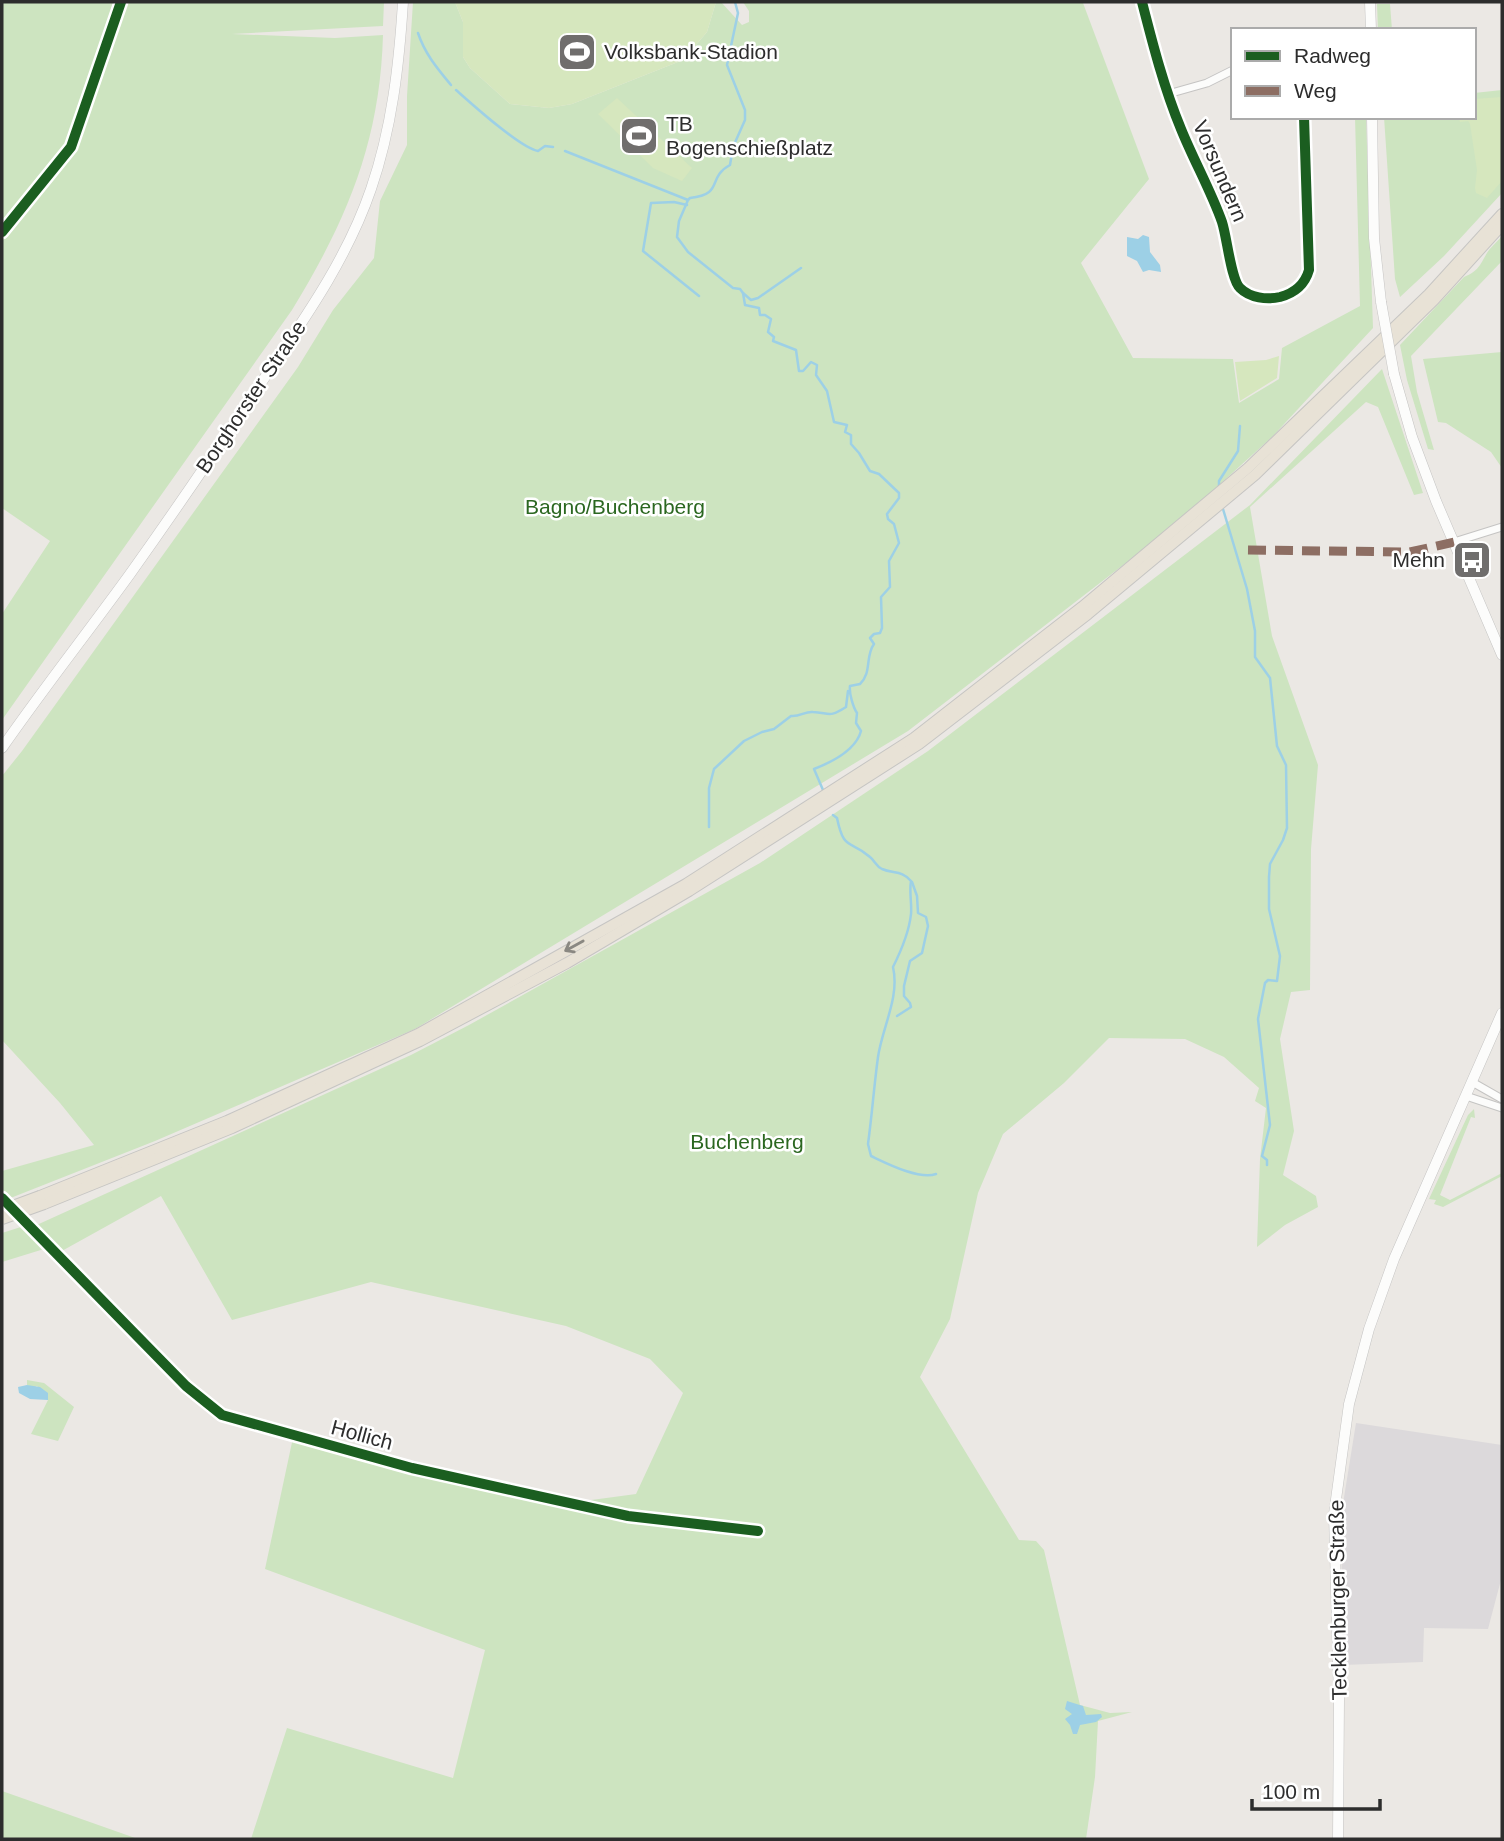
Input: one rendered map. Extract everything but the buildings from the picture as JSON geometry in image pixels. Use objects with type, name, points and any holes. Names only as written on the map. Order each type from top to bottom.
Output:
[{"type":"highway","points":[[2,1219],[418,1034],[686,884],[914,738],[1082,607],[1248,468],[1429,293],[1502,214]]},
{"type":"highway","points":[[2,1210],[42,1200],[232,1128],[420,1041],[567,963],[689,891],[919,744],[1088,614],[1255,475],[1434,300],[1502,225]]},
{"type":"main road","name":"Borghorster Straße","points":[[2,748],[131,573],[230,430],[320,296],[349,243],[381,156],[400,55],[403,2]]},
{"type":"main road","points":[[1370,2],[1371,28]]},
{"type":"main road","points":[[1372,119],[1374,238],[1381,302],[1394,374],[1412,438],[1502,655]]},
{"type":"main road","name":"Tecklenburger Straße","points":[[1338,1839],[1339,1699],[1334,1514],[1349,1404],[1369,1329],[1394,1259],[1502,1013]]},
{"type":"street","name":"Vorsundern","points":[[1142,2],[1159,71],[1188,146],[1222,222],[1234,278],[1239,288],[1252,296],[1274,299],[1288,295],[1306,281],[1309,270],[1304,119]]},
{"type":"street","points":[[1168,94],[1207,83],[1231,71]]},
{"type":"street","points":[[1454,542],[1502,527]]},
{"type":"street","points":[[1472,1082],[1502,1099]]},
{"type":"street","points":[[1466,1096],[1502,1108]]},
{"type":"street","name":"Hollich","points":[[29,1228],[186,1385],[222,1415],[412,1468],[628,1516],[758,1531]]},
{"type":"shaded area","points":[[1356,1423],[1502,1445],[1502,1576],[1488,1629],[1424,1628],[1423,1662],[1343,1665],[1341,1516]]},
{"type":"green space","points":[[2,2],[384,2],[383,26],[232,34],[335,38],[383,35],[375,110],[357,179],[329,244],[292,310],[2,720],[2,614],[50,541],[2,508]]},
{"type":"green space","name":"Bagno/Buchenberg","points":[[413,2],[455,2],[463,22],[463,57],[470,68],[510,104],[549,108],[572,104],[683,60],[707,32],[716,2],[721,2],[742,25],[749,22],[749,11],[743,2],[1083,3],[1149,179],[1081,263],[1133,358],[1233,359],[1239,403],[1279,379],[1282,348],[1360,306],[1355,119],[1366,119],[1373,328],[1273,436],[1175,525],[908,731],[415,1029],[155,1141],[8,1199],[2,1192],[2,1171],[94,1145],[60,1103],[2,1040],[2,776],[298,367],[333,310],[374,258],[380,201],[407,145]]},
{"type":"green space","name":"Volksbank-Stadion","points":[[455,2],[716,2],[707,32],[683,60],[572,104],[549,108],[510,104],[470,68],[463,57],[463,22]]},
{"type":"green space","points":[[1377,4],[1390,4],[1392,28],[1378,28]]},
{"type":"green space","points":[[1502,90],[1502,193],[1444,256],[1400,297],[1395,279],[1384,119],[1476,119],[1476,93]]},
{"type":"green space","points":[[1502,97],[1502,181],[1487,198],[1476,193],[1477,170],[1470,124],[1468,121],[1460,122],[1459,119],[1476,119],[1476,99]]},
{"type":"green space","name":"TB Bogenschießplatz","points":[[617,98],[692,168],[682,181],[653,168],[598,114]]},
{"type":"green space","points":[[1502,236],[1502,261],[1411,356],[1417,392],[1434,450],[1428,449],[1407,380],[1400,345],[1464,277],[1477,269]]},
{"type":"green space","points":[[1502,352],[1502,468],[1491,452],[1446,423],[1438,422],[1423,359]]},
{"type":"green space","points":[[1279,356],[1277,378],[1240,401],[1235,362],[1266,360]]},
{"type":"green space","name":"Buchenberg","points":[[1382,369],[1423,493],[1414,495],[1378,407],[1366,402],[1250,507],[1272,636],[1318,765],[1311,849],[1310,990],[1291,992],[1280,1039],[1294,1131],[1283,1175],[1316,1196],[1318,1207],[1285,1225],[1257,1247],[1260,1159],[1266,1108],[1255,1101],[1259,1088],[1224,1057],[1185,1039],[1109,1038],[1064,1083],[1003,1134],[978,1193],[950,1319],[920,1377],[1019,1540],[1036,1541],[1044,1550],[1080,1705],[1110,1713],[1132,1712],[1098,1721],[1095,1777],[1086,1839],[251,1839],[287,1728],[453,1778],[485,1650],[265,1569],[294,1433],[412,1468],[584,1501],[636,1494],[683,1393],[650,1359],[566,1326],[371,1282],[232,1320],[161,1196],[60,1252],[30,1228],[411,1055],[760,863],[928,751],[1250,505]]},
{"type":"green space","points":[[1474,1109],[1475,1118],[1471,1117],[1440,1195],[1450,1200],[1502,1173],[1502,1176],[1443,1207],[1434,1204],[1436,1200],[1429,1199],[1468,1115]]},
{"type":"green space","points":[[24,1226],[44,1249],[2,1262],[2,1233]]},
{"type":"green space","points":[[27,1380],[44,1383],[74,1407],[58,1441],[31,1434],[48,1400],[37,1386],[33,1388],[27,1385]]},
{"type":"green space","points":[[2,1791],[138,1839],[2,1839]]},
{"type":"water","points":[[1143,235],[1149,237],[1150,252],[1160,265],[1161,272],[1143,272],[1137,261],[1127,256],[1127,237],[1138,239]]},
{"type":"water","points":[[18,1387],[40,1387],[48,1393],[48,1400],[30,1399],[19,1393]]},
{"type":"water","points":[[1067,1701],[1083,1706],[1086,1715],[1101,1714],[1102,1717],[1096,1722],[1080,1725],[1077,1734],[1073,1734],[1065,1719],[1072,1714],[1065,1709]]},
{"type":"waterway","points":[[735,2],[738,13],[727,65],[745,110],[745,120],[733,147],[730,165],[719,175],[708,193],[688,200],[679,221],[677,237],[688,252],[733,288],[740,289],[745,305],[759,308],[760,315],[771,319],[768,332],[774,337],[773,341],[796,350],[799,371],[803,371],[811,362],[817,365],[816,375],[827,391],[834,422],[847,425],[845,432],[851,435],[851,444],[870,471],[879,474],[899,493],[899,498],[887,514],[894,524],[899,543],[889,561],[890,587],[881,597],[882,628],[880,633],[870,638],[874,644],[864,680],[860,684],[850,686],[857,713],[856,723],[861,731],[849,750],[814,769],[823,790]]},
{"type":"waterway","points":[[418,33],[436,67],[451,85]]},
{"type":"waterway","points":[[456,90],[496,125],[530,148],[538,151],[545,146],[553,147]]},
{"type":"waterway","points":[[565,151],[688,200]]},
{"type":"waterway","points":[[687,205],[674,202],[651,203],[643,251],[699,296]]},
{"type":"waterway","points":[[743,293],[751,300],[758,298],[801,268]]},
{"type":"waterway","points":[[1219,486],[1219,481],[1238,451],[1240,426]]},
{"type":"waterway","points":[[1223,509],[1247,589],[1255,631],[1255,657],[1270,678],[1277,746],[1286,765],[1287,828],[1270,864],[1269,877],[1269,909],[1280,956],[1277,981],[1268,980],[1265,983],[1258,1019],[1270,1125],[1262,1156],[1267,1160],[1267,1165]]},
{"type":"waterway","points":[[709,827],[709,788],[714,769],[744,741],[774,729],[791,716],[810,712],[833,714],[846,707],[848,691]]},
{"type":"waterway","points":[[833,815],[837,818],[845,841],[863,852],[880,868],[901,874],[911,881],[910,921],[893,967],[894,990],[878,1057],[868,1144],[871,1156],[912,1173],[936,1174]]},
{"type":"waterway","points":[[897,1016],[911,1007],[904,996],[904,986],[910,961],[922,953],[928,926],[926,917],[918,913],[917,896],[912,882]]},
{"type":"tunnel","points":[[2,1198],[29,1228]]},
{"type":"marked path","points":[[1248,550],[1410,552],[1454,542]]},
{"type":"cycle path","points":[[2,232],[71,147],[121,2]]},
{"type":"cycle path","points":[[1142,2],[1175,114],[1222,222],[1234,276],[1240,288],[1254,296],[1275,298],[1290,293],[1302,284],[1309,270],[1304,119]]},
{"type":"cycle path","points":[[2,1198],[186,1386],[222,1415],[412,1468],[628,1516],[758,1531]]},
{"type":"place","name":"Volksbank-Stadion","points":[[577,52]]},
{"type":"place","name":"TB Bogenschießplatz","points":[[639,136]]},
{"type":"place","name":"Mehn","points":[[1472,560]]}]
